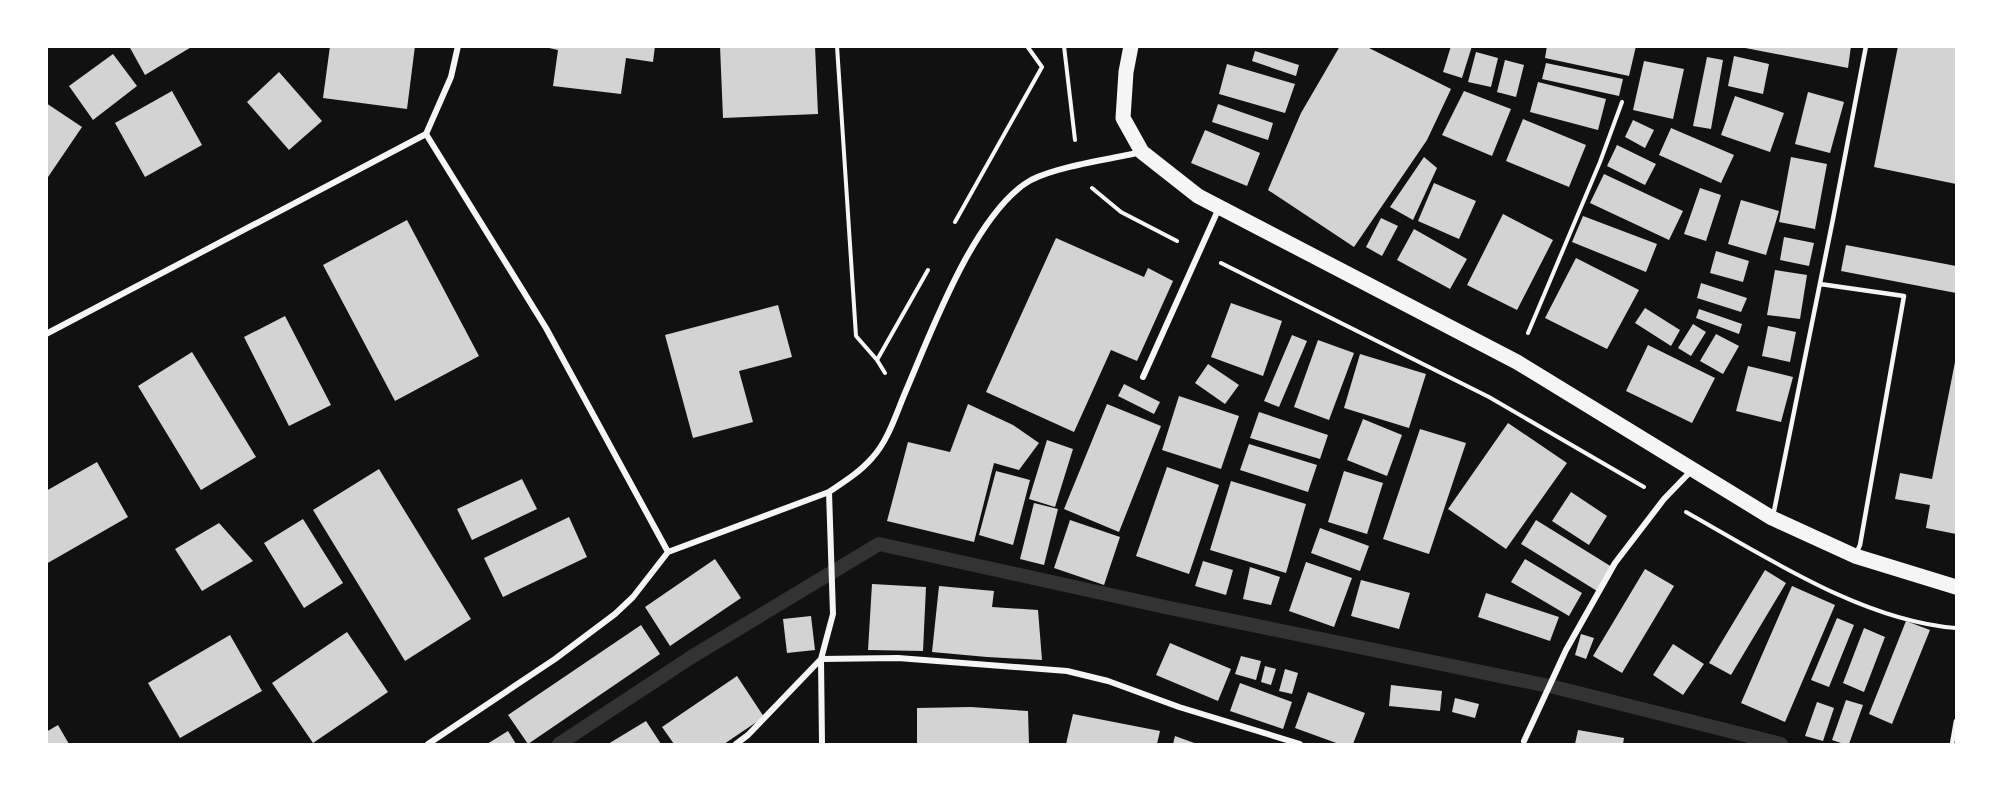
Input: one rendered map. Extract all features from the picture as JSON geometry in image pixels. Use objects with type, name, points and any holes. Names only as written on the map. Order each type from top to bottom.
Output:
[{"type":"main road","points":[[1118,46],[1125,72]]},
{"type":"main road","points":[[1131,46],[1125,72],[1123,117],[1142,152],[1198,195],[1516,362],[1772,518],[1855,556],[1956,587]]},
{"type":"street","points":[[46,334],[426,134],[451,77],[458,46]]},
{"type":"street","points":[[426,134],[546,328],[668,552]]},
{"type":"street","points":[[428,744],[555,659],[615,614],[633,597],[668,552],[829,492],[852,477],[873,457],[887,434],[942,307],[968,255],[988,222],[1008,197],[1032,180],[1065,168],[1142,152]]},
{"type":"street","points":[[1143,377],[1220,207]]},
{"type":"street","points":[[1524,741],[1555,674],[1615,563],[1664,499],[1693,470]]},
{"type":"street","points":[[822,744],[821,660],[833,614],[829,492]]},
{"type":"street","points":[[736,744],[748,735],[821,660],[898,658],[1067,671],[1108,681],[1179,707],[1300,744]]},
{"type":"lane","points":[[1772,518],[1866,46]]},
{"type":"lane","points":[[1820,284],[1904,296],[1860,545],[1855,556]]},
{"type":"lane","points":[[1952,744],[1956,721]]},
{"type":"path","points":[[837,46],[856,336],[878,360],[901,403]]},
{"type":"path","points":[[951,228],[1042,67],[1027,46]]},
{"type":"path","points":[[1516,362],[1600,162],[1622,102]]},
{"type":"path","points":[[1215,260],[1489,397],[1799,576],[1900,617],[1956,628]]},
{"type":"path","points":[[878,360],[928,269]]},
{"type":"building","points":[[129,46],[193,46],[145,75]]},
{"type":"building","points":[[330,46],[415,46],[407,109],[323,98]]},
{"type":"building","points":[[540,46],[655,46],[653,62],[626,58],[621,94],[553,86],[558,50]]},
{"type":"building","points":[[720,46],[815,46],[818,114],[723,118]]},
{"type":"building","points":[[1340,46],[1365,46],[1451,89],[1427,140],[1354,247],[1268,190],[1301,113]]},
{"type":"building","points":[[1451,46],[1472,46],[1462,78],[1443,72]]},
{"type":"building","points":[[1547,46],[1636,46],[1629,76],[1545,58]]},
{"type":"building","points":[[1735,46],[1851,46],[1848,68]]},
{"type":"building","points":[[1898,46],[1956,46],[1956,184],[1874,167]]},
{"type":"building","points":[[1255,51],[1299,65],[1296,76],[1252,61]]},
{"type":"building","points":[[1476,52],[1498,58],[1491,87],[1468,82]]},
{"type":"building","points":[[113,54],[137,86],[93,120],[69,86]]},
{"type":"building","points":[[1734,56],[1769,64],[1763,94],[1728,86]]},
{"type":"building","points":[[1707,57],[1723,60],[1711,129],[1693,126]]},
{"type":"building","points":[[1505,60],[1524,65],[1516,97],[1497,92]]},
{"type":"building","points":[[1644,61],[1684,69],[1673,119],[1633,110]]},
{"type":"building","points":[[1546,63],[1623,79],[1619,96],[1542,79]]},
{"type":"building","points":[[1227,64],[1295,84],[1285,113],[1219,94]]},
{"type":"building","points":[[279,72],[322,121],[289,150],[247,102]]},
{"type":"building","points":[[1538,82],[1606,99],[1598,130],[1530,112]]},
{"type":"building","points":[[172,91],[202,145],[145,177],[115,123]]},
{"type":"building","points":[[1464,91],[1511,109],[1492,156],[1442,135]]},
{"type":"building","points":[[1808,92],[1844,102],[1830,153],[1795,144]]},
{"type":"building","points":[[1735,96],[1784,113],[1770,152],[1721,135]]},
{"type":"building","points":[[46,103],[82,127],[46,180]]},
{"type":"building","points":[[1218,104],[1273,123],[1268,140],[1212,122]]},
{"type":"building","points":[[1523,119],[1586,145],[1569,187],[1506,161]]},
{"type":"building","points":[[1633,120],[1654,130],[1645,148],[1625,137]]},
{"type":"building","points":[[1671,128],[1734,155],[1721,183],[1659,155]]},
{"type":"building","points":[[1205,130],[1260,153],[1247,186],[1191,163]]},
{"type":"building","points":[[1617,145],[1656,164],[1645,185],[1607,166]]},
{"type":"building","points":[[1424,157],[1437,168],[1413,220],[1390,207]]},
{"type":"building","points":[[1791,157],[1827,164],[1815,229],[1779,222]]},
{"type":"building","points":[[1604,174],[1683,211],[1669,240],[1590,203]]},
{"type":"building","points":[[1434,183],[1476,201],[1459,239],[1418,221]]},
{"type":"building","points":[[1700,188],[1721,195],[1706,241],[1684,234]]},
{"type":"building","points":[[1741,200],[1779,211],[1766,255],[1728,244]]},
{"type":"building","points":[[1503,214],[1553,240],[1517,310],[1467,285]]},
{"type":"building","points":[[1583,216],[1657,244],[1646,272],[1572,242]]},
{"type":"building","points":[[1381,218],[1398,226],[1382,256],[1366,247]]},
{"type":"building","points":[[407,220],[479,356],[395,401],[323,265]]},
{"type":"building","points":[[1414,229],[1467,259],[1450,289],[1397,260]]},
{"type":"building","points":[[1784,237],[1814,243],[1809,266],[1780,260]]},
{"type":"building","points":[[1056,238],[1144,277],[1148,268],[1173,281],[1137,361],[1111,350],[1074,432],[986,392]]},
{"type":"building","points":[[1846,245],[1956,266],[1956,293],[1841,271]]},
{"type":"building","points":[[1716,251],[1749,261],[1743,282],[1710,273]]},
{"type":"building","points":[[1576,258],[1639,290],[1607,349],[1545,318]]},
{"type":"building","points":[[1775,270],[1807,275],[1800,319],[1767,315]]},
{"type":"building","points":[[1701,283],[1747,298],[1741,312],[1697,298]]},
{"type":"building","points":[[1231,303],[1282,321],[1263,376],[1211,357]]},
{"type":"building","points":[[778,305],[792,357],[739,371],[753,422],[693,438],[665,335]]},
{"type":"building","points":[[1645,308],[1680,330],[1671,346],[1635,323]]},
{"type":"building","points":[[1699,309],[1742,324],[1739,334],[1696,318]]},
{"type":"building","points":[[285,316],[331,405],[289,426],[244,337]]},
{"type":"building","points":[[1693,324],[1706,332],[1691,356],[1678,348]]},
{"type":"building","points":[[1768,326],[1796,332],[1790,362],[1762,356]]},
{"type":"building","points":[[1716,334],[1739,346],[1723,374],[1700,361]]},
{"type":"building","points":[[1292,335],[1307,341],[1279,407],[1264,401]]},
{"type":"building","points":[[1318,340],[1354,353],[1329,420],[1294,407]]},
{"type":"building","points":[[1648,345],[1715,378],[1692,423],[1626,391]]},
{"type":"building","points":[[192,352],[256,457],[201,490],[138,386]]},
{"type":"building","points":[[1360,354],[1426,374],[1409,428],[1344,408]]},
{"type":"building","points":[[1955,362],[1956,534],[1926,528],[1930,505],[1895,499],[1900,473],[1932,479]]},
{"type":"building","points":[[1208,364],[1239,385],[1225,404],[1195,383]]},
{"type":"building","points":[[1748,366],[1793,377],[1781,422],[1736,411]]},
{"type":"building","points":[[1124,384],[1160,402],[1154,414],[1118,396]]},
{"type":"building","points":[[1179,396],[1239,416],[1221,469],[1162,450]]},
{"type":"building","points":[[968,404],[1013,425],[1039,443],[1019,470],[994,463],[974,542],[887,521],[908,442],[950,452]]},
{"type":"building","points":[[1107,404],[1161,426],[1119,532],[1064,509]]},
{"type":"building","points":[[1259,412],[1328,435],[1320,459],[1250,438]]},
{"type":"building","points":[[1363,419],[1402,435],[1387,476],[1347,460]]},
{"type":"building","points":[[1508,423],[1567,463],[1506,549],[1448,509]]},
{"type":"building","points":[[1420,429],[1466,443],[1429,554],[1383,539]]},
{"type":"building","points":[[1047,440],[1073,449],[1055,507],[1029,499]]},
{"type":"building","points":[[1249,444],[1317,465],[1308,492],[1240,470]]},
{"type":"building","points":[[97,462],[128,517],[46,564],[46,491]]},
{"type":"building","points":[[1167,467],[1219,485],[1189,574],[1136,556]]},
{"type":"building","points":[[379,469],[471,619],[405,661],[313,510]]},
{"type":"building","points":[[996,471],[1030,480],[1013,545],[979,535]]},
{"type":"building","points":[[1344,471],[1383,483],[1367,534],[1328,522]]},
{"type":"building","points":[[522,479],[537,509],[472,540],[457,509]]},
{"type":"building","points":[[1231,481],[1306,504],[1286,573],[1210,550]]},
{"type":"building","points":[[1571,492],[1607,516],[1589,545],[1552,521]]},
{"type":"building","points":[[1034,503],[1058,509],[1044,565],[1020,559]]},
{"type":"building","points":[[569,517],[587,557],[503,597],[484,558]]},
{"type":"building","points":[[303,519],[343,583],[304,608],[264,543]]},
{"type":"building","points":[[1070,520],[1120,537],[1104,585],[1054,568]]},
{"type":"building","points":[[1536,520],[1612,567],[1597,591],[1521,544]]},
{"type":"building","points":[[219,523],[253,561],[202,591],[175,549]]},
{"type":"building","points":[[1320,528],[1369,546],[1360,571],[1311,553]]},
{"type":"building","points":[[715,559],[741,598],[670,646],[645,607]]},
{"type":"building","points":[[1525,559],[1582,593],[1569,616],[1511,582]]},
{"type":"building","points":[[1203,561],[1233,570],[1226,595],[1195,586]]},
{"type":"building","points":[[1306,562],[1352,578],[1334,627],[1289,611]]},
{"type":"building","points":[[1250,567],[1280,577],[1271,605],[1243,599]]},
{"type":"building","points":[[1645,569],[1674,586],[1622,673],[1593,656]]},
{"type":"building","points":[[1765,570],[1786,583],[1731,675],[1709,663]]},
{"type":"building","points":[[1361,580],[1410,593],[1399,629],[1351,616]]},
{"type":"building","points":[[872,584],[926,587],[923,651],[868,650]]},
{"type":"building","points":[[939,586],[994,591],[992,607],[1038,610],[1042,660],[932,652]]},
{"type":"building","points":[[1792,586],[1835,605],[1785,722],[1741,703]]},
{"type":"building","points":[[1486,593],[1559,617],[1550,641],[1478,617]]},
{"type":"building","points":[[811,616],[815,650],[787,653],[783,619]]},
{"type":"building","points":[[1837,618],[1854,625],[1829,687],[1811,680]]},
{"type":"building","points":[[1906,621],[1930,630],[1892,724],[1869,714]]},
{"type":"building","points":[[641,625],[660,654],[528,744],[508,715]]},
{"type":"building","points":[[1864,628],[1885,637],[1864,692],[1843,683]]},
{"type":"building","points":[[347,632],[388,692],[313,743],[272,683]]},
{"type":"building","points":[[1581,634],[1594,638],[1586,659],[1575,655]]},
{"type":"building","points":[[230,635],[262,691],[180,738],[148,683]]},
{"type":"building","points":[[1170,643],[1231,669],[1218,701],[1156,675]]},
{"type":"building","points":[[1673,644],[1704,664],[1683,695],[1653,675]]},
{"type":"building","points":[[1241,656],[1261,661],[1256,680],[1235,674]]},
{"type":"building","points":[[1265,666],[1276,669],[1271,685],[1261,682]]},
{"type":"building","points":[[1285,669],[1298,673],[1292,694],[1279,691]]},
{"type":"building","points":[[737,676],[764,717],[724,744],[674,744],[662,727]]},
{"type":"building","points":[[1240,683],[1292,702],[1283,729],[1230,711]]},
{"type":"building","points":[[1391,685],[1442,691],[1440,711],[1389,706]]},
{"type":"building","points":[[1308,692],[1365,713],[1353,744],[1339,744],[1295,728]]},
{"type":"building","points":[[1455,698],[1479,704],[1475,718],[1452,712]]},
{"type":"building","points":[[1846,700],[1863,705],[1849,744],[1832,740]]},
{"type":"building","points":[[1817,702],[1834,708],[1823,741],[1805,736]]},
{"type":"building","points":[[971,707],[1028,711],[1029,744],[917,744],[917,708]]},
{"type":"building","points":[[1073,714],[1160,731],[1157,744],[1066,744]]},
{"type":"building","points":[[646,721],[661,744],[608,744]]},
{"type":"building","points":[[58,725],[69,744],[46,744],[46,732]]},
{"type":"building","points":[[1578,730],[1624,738],[1623,744],[1575,744]]},
{"type":"building","points":[[508,731],[516,744],[487,744]]},
{"type":"building","points":[[1175,736],[1197,744],[1173,744]]},
{"type":"waterway","points":[[559,744],[693,656],[879,544],[1165,607],[1554,687],[1781,744]]}]
